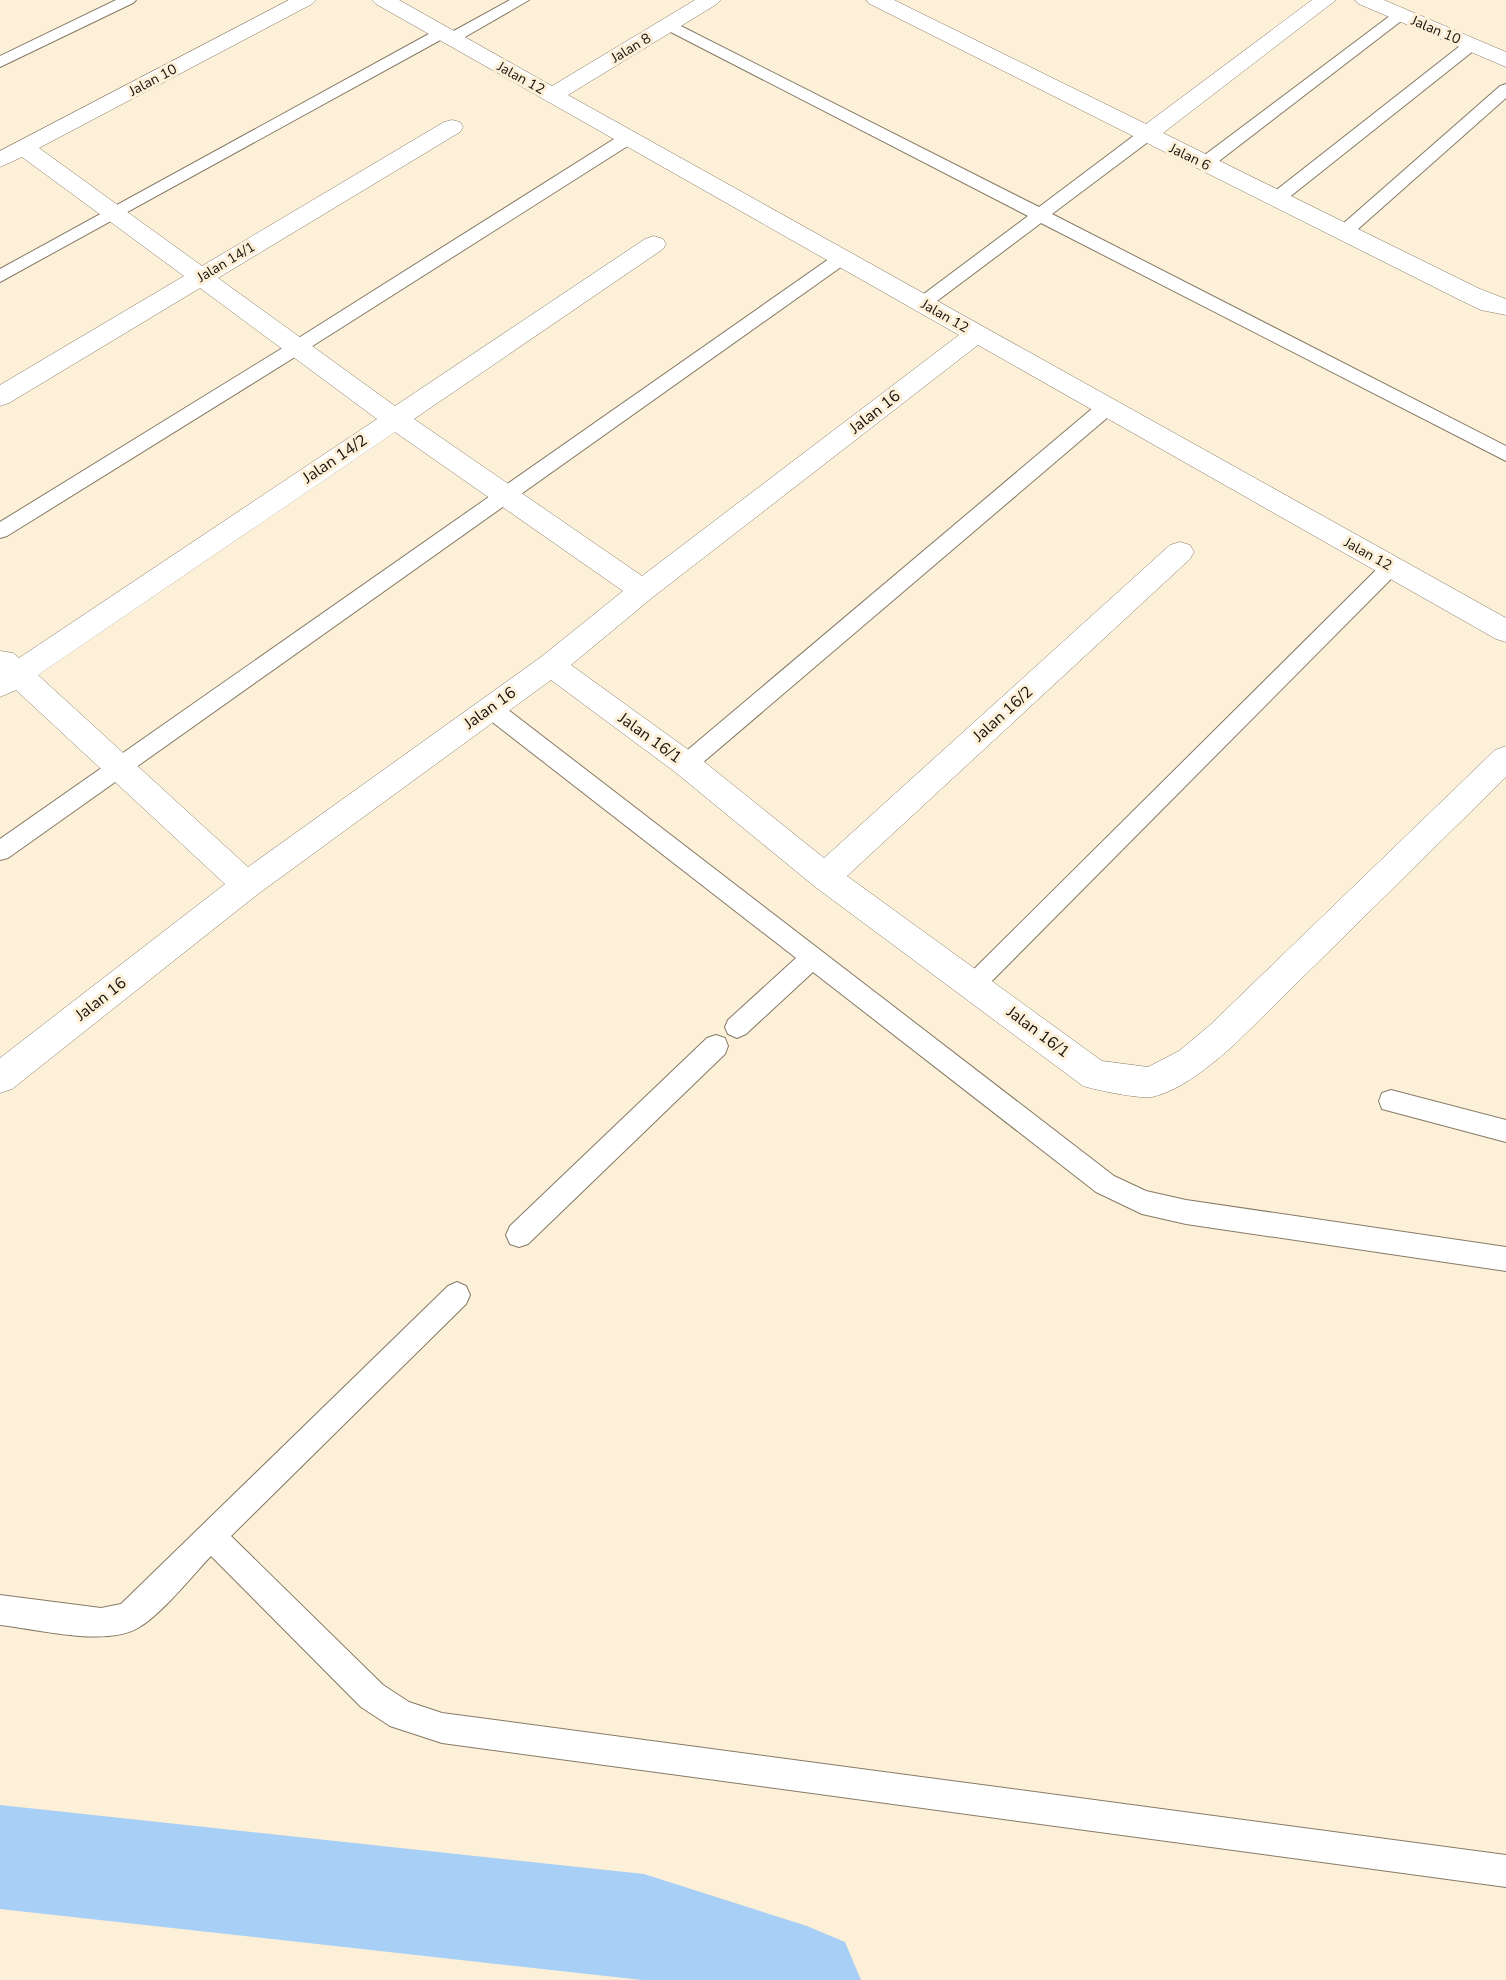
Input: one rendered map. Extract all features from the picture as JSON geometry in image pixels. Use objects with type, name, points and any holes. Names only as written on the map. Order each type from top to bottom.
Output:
[{"type":"street","name":"Jalan 10","points":[[0,160],[305,0]]},
{"type":"street","name":"Jalan 12","points":[[383,0],[1506,631]]},
{"type":"street","name":"Jalan 8","points":[[552,95],[710,0]]},
{"type":"street","name":"Jalan 6","points":[[877,0],[1471,296],[1506,307]]},
{"type":"street","points":[[1146,135],[1325,0]]},
{"type":"street","name":"Jalan 10","points":[[1375,2],[1506,60]]},
{"type":"street","name":"Jalan 14/1","points":[[0,397],[452,127]]},
{"type":"street","points":[[24,148],[395,419],[643,590]]},
{"type":"street","name":"Jalan 14/2","points":[[6,673],[395,419],[654,244]]},
{"type":"street","name":"Jalan 16","points":[[0,1078],[247,885],[550,665],[643,590],[976,333]]},
{"type":"street","name":"Jalan 16/2","points":[[825,877],[1180,552]]},
{"type":"street","name":"Jalan 16/1","points":[[550,665],[686,764],[825,877],[974,984],[1095,1075],[1150,1082],[1191,1062],[1222,1035],[1506,759]]},
{"type":"street","points":[[6,673],[118,767],[247,885]]},
{"type":"lane","points":[[0,62],[128,0]]},
{"type":"lane","points":[[0,276],[447,36],[520,0]]},
{"type":"lane","points":[[1204,164],[1400,15]]},
{"type":"lane","points":[[669,25],[1506,454]]},
{"type":"lane","points":[[1276,199],[1471,45]]},
{"type":"lane","points":[[1343,232],[1506,89]]},
{"type":"lane","points":[[922,303],[1146,135]]},
{"type":"lane","points":[[0,531],[296,348],[628,138]]},
{"type":"lane","points":[[0,850],[842,258]]},
{"type":"lane","points":[[686,764],[1107,407]]},
{"type":"lane","points":[[974,984],[1391,567]]},
{"type":"lane","points":[[490,708],[1105,1184],[1142,1202],[1186,1212],[1506,1259]]},
{"type":"lane","points":[[737,1027],[813,957]]},
{"type":"lane","points":[[519,1235],[716,1046]]},
{"type":"lane","points":[[1391,1101],[1506,1131]]},
{"type":"lane","points":[[0,1610],[101,1623],[128,1617],[457,1295]]},
{"type":"lane","points":[[211,1536],[372,1696],[401,1715],[442,1728],[1506,1871]]},
{"type":"waterway","points":[[0,1857],[644,1927],[807,1980]]}]
